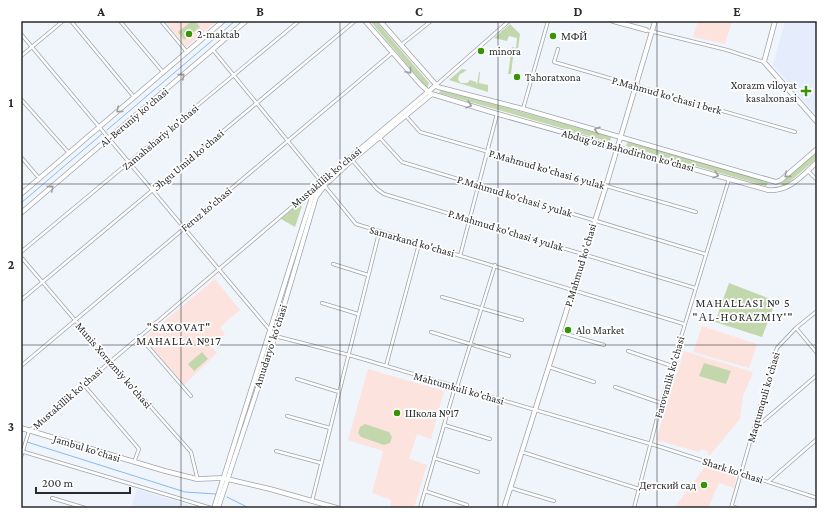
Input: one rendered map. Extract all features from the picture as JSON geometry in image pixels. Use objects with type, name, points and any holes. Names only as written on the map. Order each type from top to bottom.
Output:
[{"type":"street","points":[[21,56],[63,21]]},
{"type":"street","points":[[71,21],[134,97]]},
{"type":"street","points":[[120,21],[163,72]]},
{"type":"street","points":[[161,21],[187,52]]},
{"type":"street","name":"Al-Beruniy ko’chasi","points":[[21,194],[223,21]]},
{"type":"street","name":"Al-Beruniy ko’chasi","points":[[21,213],[246,21]]},
{"type":"street","name":"Zamahshariy ko'chasi","points":[[21,252],[299,21]]},
{"type":"street","name":"Эhgu Umid ko’chasi","points":[[21,300],[355,21]]},
{"type":"street","points":[[365,21],[430,93],[435,86],[508,21]]},
{"type":"street","points":[[380,21],[435,86]]},
{"type":"street","points":[[401,45],[431,21]]},
{"type":"street","points":[[523,109],[548,21]]},
{"type":"street","points":[[613,21],[726,50],[764,62],[817,122]]},
{"type":"street","name":"P.Mahmud ko'chasi","points":[[504,508],[606,186],[655,21]]},
{"type":"street","points":[[764,62],[775,21]]},
{"type":"street","points":[[21,34],[270,332]]},
{"type":"street","name":"P.Mahmud ko'chasi 1 berk","points":[[558,49],[554,62],[795,132]]},
{"type":"street","name":"Samarkand ko'chasi","points":[[213,50],[356,224],[379,233],[495,266],[684,324]]},
{"type":"street","name":"Feruz ko'chasi","points":[[21,366],[393,52]]},
{"type":"street","name":"Abdug’ozi Bahodirhon ko’chasi","points":[[435,86],[620,136],[776,182]]},
{"type":"street","name":"Abdug’ozi Bahodirhon ko’chasi","points":[[430,93],[497,114],[776,190]]},
{"type":"street","name":"Mustakillik ko'chasi","points":[[325,185],[352,160],[406,116],[430,93]]},
{"type":"street","name":"Mustakillik ko'chasi","points":[[21,457],[29,430],[217,269],[430,93]]},
{"type":"street","points":[[21,99],[69,153]]},
{"type":"street","points":[[460,256],[497,114]]},
{"type":"street","name":"P.Mahmud ko'chasi 6 yulak","points":[[406,116],[420,132],[696,212]]},
{"type":"street","name":"P.Mahmud ko'chasi 5 yulak","points":[[380,138],[402,162],[705,254]]},
{"type":"street","points":[[817,149],[781,180],[776,182],[776,190],[788,187],[817,162]]},
{"type":"street","points":[[21,157],[39,178]]},
{"type":"street","name":"P.Mahmud ko'chasi 4 yulak","points":[[352,160],[376,189],[384,194],[695,288]]},
{"type":"street","points":[[808,170],[817,180]]},
{"type":"street","name":"Farovanlik ko'chasi","points":[[634,508],[661,402],[729,178]]},
{"type":"street","name":"Amudaryo' ko'chasi","points":[[218,508],[225,479],[312,197],[322,181]]},
{"type":"street","name":"Amudaryo' ko'chasi","points":[[214,508],[275,336],[316,197],[325,185]]},
{"type":"street","points":[[312,501],[379,233]]},
{"type":"street","points":[[386,366],[419,244]]},
{"type":"street","name":"Munis Xorazmiy ko'chasi","points":[[21,257],[74,320],[191,452],[197,477]]},
{"type":"street","points":[[333,264],[368,275]]},
{"type":"street","points":[[420,508],[444,425],[483,308],[495,266]]},
{"type":"street","points":[[442,296],[522,320]]},
{"type":"street","points":[[322,303],[358,314]]},
{"type":"street","name":"Maqtumquli ko'chasi","points":[[732,507],[777,348],[796,328],[817,311]]},
{"type":"street","points":[[796,328],[817,353]]},
{"type":"street","name":"Mahtumkuli ko'chasi","points":[[270,332],[275,336],[349,355],[650,444]]},
{"type":"street","points":[[431,332],[509,356]]},
{"type":"street","points":[[559,332],[604,346]]},
{"type":"street","points":[[139,336],[191,396]]},
{"type":"street","points":[[628,351],[672,366]]},
{"type":"street","points":[[548,367],[594,382]]},
{"type":"street","points":[[754,429],[817,375]]},
{"type":"street","points":[[297,379],[339,392]]},
{"type":"street","points":[[83,384],[139,449],[134,462]]},
{"type":"street","points":[[615,387],[661,402]]},
{"type":"street","points":[[287,416],[330,428]]},
{"type":"street","points":[[444,425],[490,439]]},
{"type":"street","name":"Jambul ko'chasi","points":[[21,428],[134,462],[197,479],[225,479]]},
{"type":"street","points":[[769,482],[817,439]]},
{"type":"street","name":"Shark ko'chasi","points":[[650,444],[817,498]]},
{"type":"street","name":"Jambul ko'chasi","points":[[22,451],[210,508]]},
{"type":"street","points":[[276,451],[321,463]]},
{"type":"street","points":[[522,452],[639,489]]},
{"type":"street","points":[[434,458],[478,472]]},
{"type":"street","points":[[225,479],[270,489],[337,508]]},
{"type":"street","points":[[511,488],[554,502]]},
{"type":"street","points":[[425,491],[467,505]]},
{"type":"street","points":[[52,498],[85,508]]},
{"type":"street","points":[[65,508],[67,503]]},
{"type":"street","points":[[732,507],[737,508]]},
{"type":"shaded area","name":"2-maktab","points":[[165,21],[217,21],[186,47]]},
{"type":"shaded area","points":[[698,21],[732,21],[725,44],[693,37]]},
{"type":"shaded area","name":"Xorazm viloyat kasalxonasi","points":[[785,21],[817,21],[817,116],[773,65]]},
{"type":"shaded area","points":[[215,279],[240,310],[220,327],[225,334],[211,346],[217,353],[184,385],[144,338]]},
{"type":"shaded area","points":[[702,326],[757,344],[749,368],[693,352]]},
{"type":"shaded area","points":[[684,351],[753,372],[743,396],[740,419],[710,455],[708,455],[708,451],[701,449],[699,452],[656,440]]},
{"type":"shaded area","name":"Школа №17","points":[[368,369],[444,391],[431,439],[417,434],[409,459],[427,465],[414,508],[402,506],[402,508],[391,508],[391,500],[372,493],[383,451],[348,440]]},
{"type":"shaded area","name":"Детский сад","points":[[707,464],[737,474],[734,488],[719,483],[708,508],[675,508],[677,504]]},
{"type":"shaded area","points":[[137,489],[198,508],[131,508]]},
{"type":"green space","points":[[192,21],[195,21],[200,27],[184,40],[178,32]]},
{"type":"green space","points":[[370,21],[376,21],[429,83],[427,88]]},
{"type":"green space","points":[[510,24],[520,34],[518,49],[514,49],[511,74],[508,74],[512,47],[516,48],[517,38],[509,36],[507,41],[494,38]]},
{"type":"green space","points":[[462,69],[467,70],[459,75],[458,80],[461,83],[467,83],[470,80],[476,82],[477,85],[480,72],[479,83],[488,85],[488,92],[449,80]]},
{"type":"green space","points":[[441,89],[611,137],[610,142],[439,93]]},
{"type":"green space","points":[[628,141],[768,181],[768,183],[766,186],[626,146]]},
{"type":"green space","points":[[817,152],[817,158],[786,185],[782,185],[781,182]]},
{"type":"green space","points":[[298,204],[302,206],[295,227],[281,219]]},
{"type":"green space","points":[[729,283],[776,301],[762,337],[715,322]]},
{"type":"green space","points":[[202,352],[208,359],[194,371],[188,364]]},
{"type":"green space","points":[[704,363],[731,371],[726,384],[699,376]]},
{"type":"green space","points":[[365,424],[389,432],[392,437],[390,443],[384,445],[361,437],[358,433],[360,427]]},
{"type":"waterway","points":[[107,130],[235,21]]},
{"type":"waterway","points":[[21,203],[102,134]]},
{"type":"waterway","points":[[27,442],[185,492],[216,494]]},
{"type":"waterway","points":[[227,497],[249,508]]},
{"type":"place","name":"2-maktab","points":[[189,34]]},
{"type":"place","name":"МФЙ","points":[[553,36]]},
{"type":"place","name":"minora","points":[[481,51]]},
{"type":"place","name":"Tahoratxona","points":[[517,77]]},
{"type":"place","name":"Xorazm viloyat kasalxonasi","points":[[806,91]]},
{"type":"place","name":"Alo Market","points":[[568,330]]},
{"type":"place","name":"Школа №17","points":[[397,413]]},
{"type":"place","name":"Детский сад","points":[[704,485]]},
{"type":"district","name":"MAHALLASI № 5 \"АL-HORAZMIY'\"","points":[[743,310]]},
{"type":"district","name":"\"SAXOVAT\" MAHALLA №17","points":[[179,334]]}]
